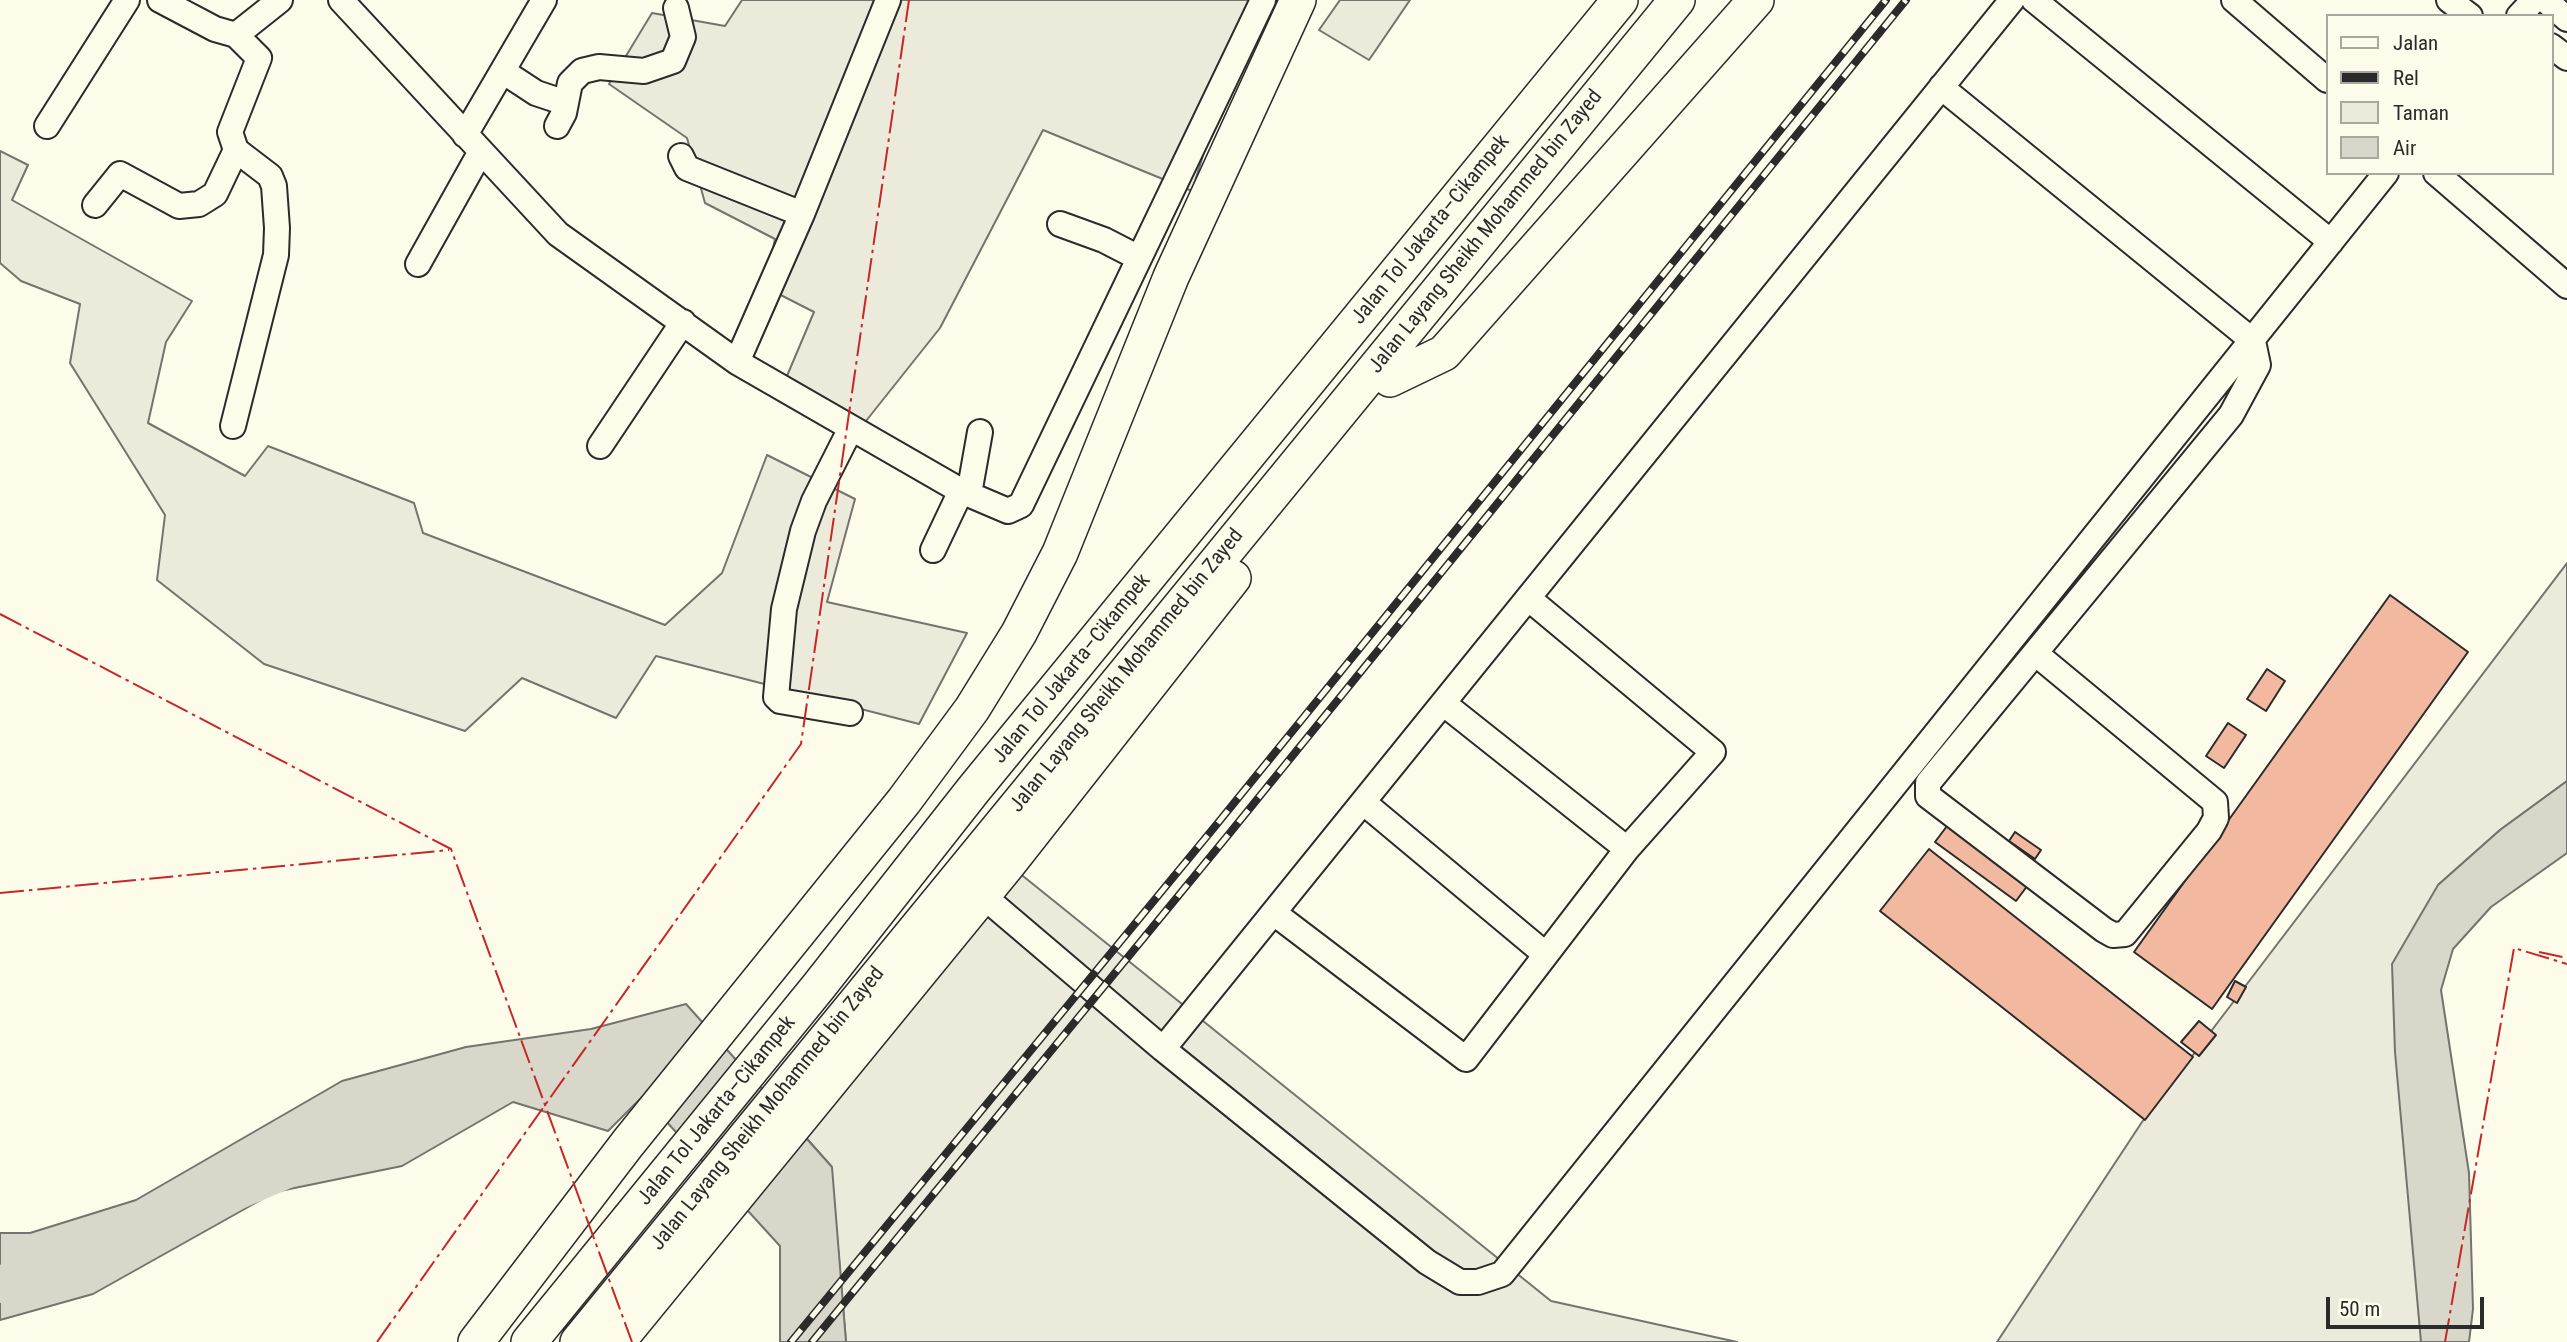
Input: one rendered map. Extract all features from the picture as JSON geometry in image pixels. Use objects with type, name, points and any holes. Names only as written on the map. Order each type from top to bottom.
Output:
[{"type":"highway","points":[[476,1342],[628,1143],[904,801],[972,709],[1019,633],[1060,553],[1171,277],[1298,0]]},
{"type":"highway","name":"Jalan Tol Jakarta–Cikampek","points":[[529,1342],[819,986],[974,789],[1620,0]]},
{"type":"highway","name":"Jalan Layang Sheikh Mohammed bin Zayed","points":[[552,1342],[910,905],[1636,0]]},
{"type":"highway","name":"Jalan Layang Sheikh Mohammed bin Zayed","points":[[578,1342],[1677,0]]},
{"type":"highway","points":[[617,1342],[982,895],[1390,379],[1699,0]]},
{"type":"highway","points":[[1390,379],[1444,353],[1756,0]]},
{"type":"street","points":[[47,126],[127,0]]},
{"type":"street","points":[[160,0],[215,29],[236,35],[259,58],[230,132],[236,150],[270,176],[274,186],[278,228],[276,255],[233,426]]},
{"type":"street","points":[[236,35],[280,0]]},
{"type":"street","points":[[341,0],[558,234],[737,362],[850,430],[965,493],[1008,511],[1021,505],[1263,0]]},
{"type":"street","points":[[418,264],[504,72],[544,0]]},
{"type":"street","points":[[737,362],[802,214],[888,0]]},
{"type":"street","points":[[1163,1049],[2012,0]]},
{"type":"street","points":[[2034,0],[2331,242]]},
{"type":"street","points":[[2234,0],[2326,79]]},
{"type":"street","points":[[2449,0],[2467,14]]},
{"type":"street","points":[[2521,14],[2534,0]]},
{"type":"street","points":[[2545,0],[2567,19]]},
{"type":"street","points":[[556,126],[566,103],[570,83],[582,71],[622,67],[643,71],[673,61],[682,37],[673,3]]},
{"type":"street","points":[[504,72],[536,93],[566,103]]},
{"type":"street","points":[[1941,87],[2253,341],[2258,365],[2231,415],[2035,653],[1928,783],[1928,796],[2104,930],[2113,934],[2125,934],[2209,831],[2216,818],[2215,802],[2035,653]]},
{"type":"street","points":[[95,205],[120,174],[179,206],[199,204],[215,194],[236,150]]},
{"type":"street","points":[[681,156],[687,168],[802,214]]},
{"type":"street","points":[[982,895],[1163,1049],[1444,1275],[1460,1282],[1478,1282],[1502,1274],[2384,175]]},
{"type":"street","points":[[2438,175],[2567,286]]},
{"type":"street","points":[[1059,224],[1104,240],[1139,258]]},
{"type":"street","points":[[600,446],[683,322]]},
{"type":"street","points":[[850,430],[814,501],[803,531],[784,609],[776,697],[780,701],[850,713]]},
{"type":"street","points":[[933,550],[965,493],[980,432]]},
{"type":"street","points":[[1274,913],[1466,1059],[1627,849],[1713,752],[1528,598]]},
{"type":"street","points":[[1443,703],[1627,849]]},
{"type":"street","points":[[1363,802],[1545,954]]},
{"type":"green space","points":[[742,0],[1251,0],[1192,191],[1043,130],[940,328],[862,426],[784,383],[814,312],[765,287],[775,239],[705,203],[687,138],[609,84],[652,13],[725,26]]},
{"type":"green space","points":[[0,151],[28,165],[12,200],[192,301],[166,342],[148,423],[245,476],[268,446],[414,503],[423,533],[665,625],[722,573],[767,455],[855,499],[827,602],[967,633],[919,724],[656,656],[616,718],[522,678],[465,731],[264,664],[157,580],[165,515],[70,363],[80,304],[21,281],[0,263]]},
{"type":"green space","points":[[2567,563],[2567,781],[2500,830],[2438,885],[2421,1342],[1997,1342],[2142,1122]]},
{"type":"green space","points":[[1008,864],[1551,1301],[1737,1342],[846,1342],[831,1166],[794,1124]]},
{"type":"shaded area","points":[[1340,0],[1410,0],[1369,60],[1319,30]]},
{"type":"water","points":[[2567,781],[2567,853],[2491,907],[2453,949],[2441,990],[2469,1173],[2473,1309],[2469,1342],[2421,1342],[2395,1052],[2392,964],[2438,885],[2500,830]]},
{"type":"water","points":[[686,1004],[832,1167],[846,1342],[780,1342],[780,1246],[643,1096],[608,1131],[513,1102],[402,1166],[275,1192],[93,1294],[0,1320],[0,1233],[30,1233],[136,1200],[342,1081],[466,1047],[591,1029]]},
{"type":"building","points":[[2390,595],[2468,652],[2212,1009],[2134,952]]},
{"type":"building","points":[[2267,669],[2285,681],[2266,711],[2247,699]]},
{"type":"building","points":[[2228,723],[2246,735],[2224,768],[2206,756]]},
{"type":"building","points":[[1947,826],[2028,885],[2016,901],[1935,842]]},
{"type":"building","points":[[2015,832],[2041,850],[2035,859],[2009,841]]},
{"type":"building","points":[[1929,849],[2193,1057],[2145,1120],[1880,911]]},
{"type":"building","points":[[2235,981],[2246,987],[2237,1003],[2227,997]]},
{"type":"building","points":[[2199,1021],[2216,1035],[2199,1056],[2181,1042]]},
{"type":"waterway","points":[[0,1284],[31,1279],[308,1160]]},
{"type":"railway","points":[[791,1342],[1217,824],[1886,0]]},
{"type":"railway","points":[[812,1342],[1229,834],[1906,0]]},
{"type":"power","points":[[377,1342],[801,744],[909,0]]},
{"type":"power","points":[[0,614],[451,849],[632,1342]]},
{"type":"power","points":[[0,893],[449,850]]},
{"type":"power","points":[[2445,1342],[2514,948],[2567,964]]},
{"type":"power","points":[[2539,952],[2567,958]]}]
